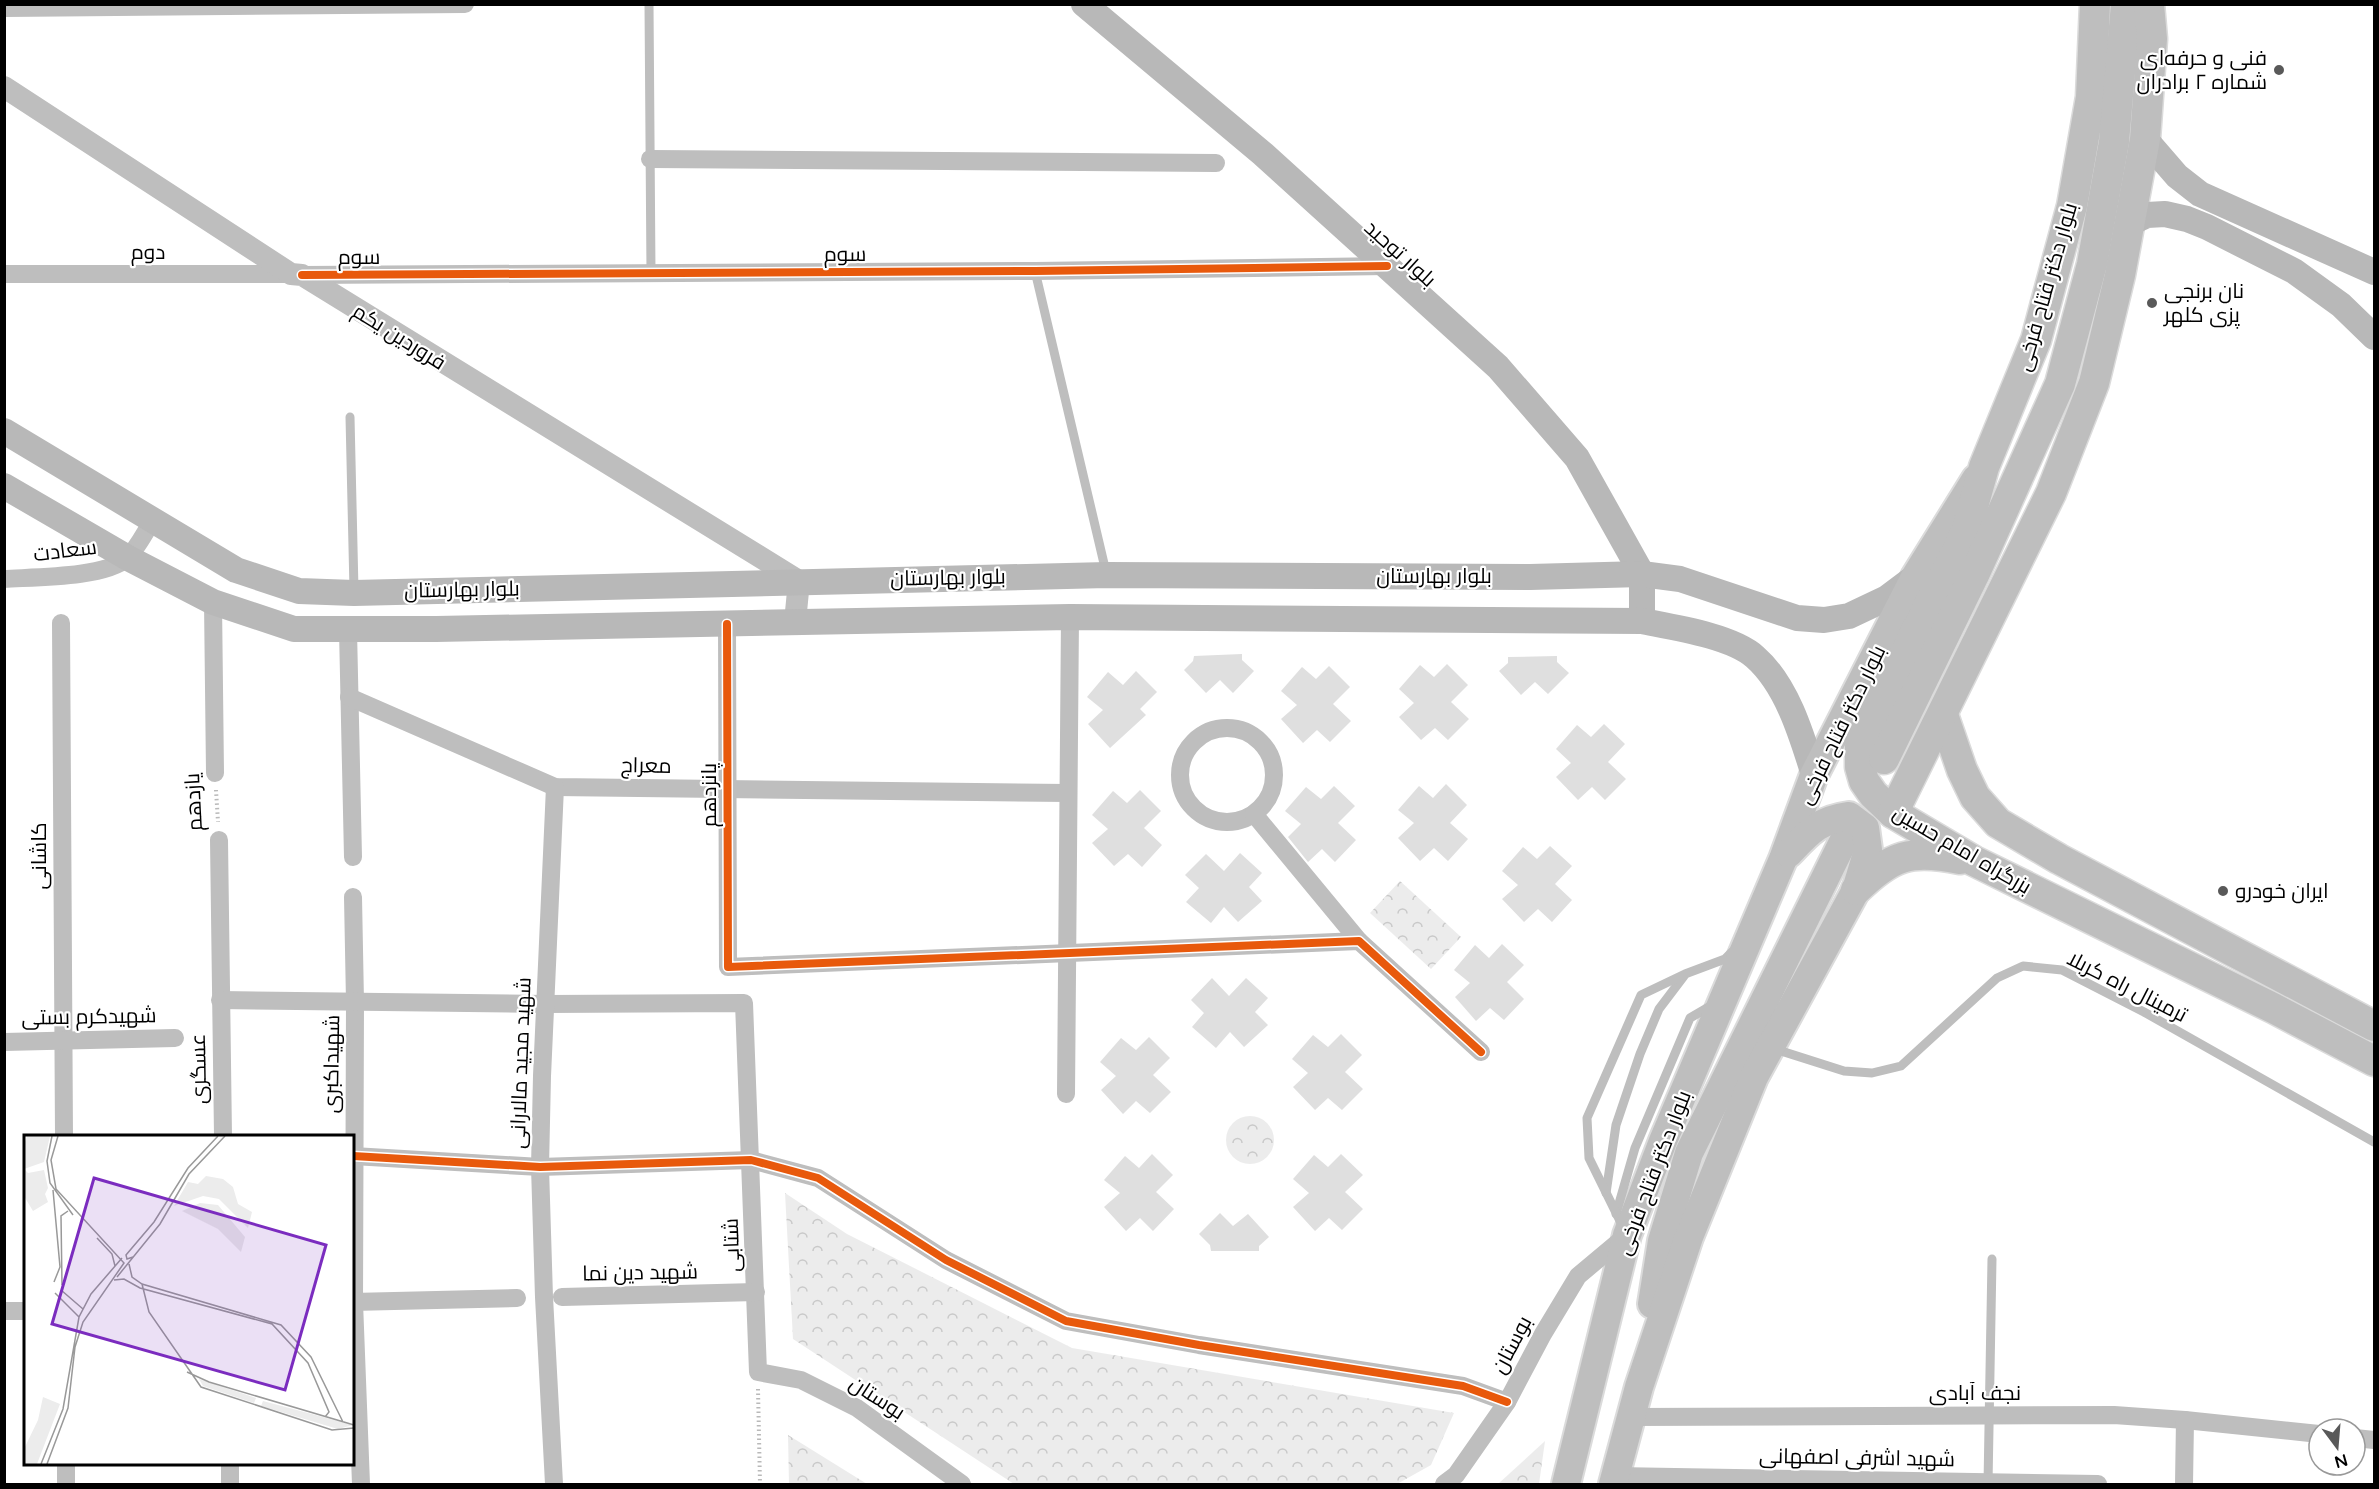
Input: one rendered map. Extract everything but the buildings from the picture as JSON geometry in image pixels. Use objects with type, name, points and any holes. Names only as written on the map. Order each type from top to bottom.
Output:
[{"type":"highway","name":"بلوار دکتر فتاح فرخی","points":[[1984,467],[2036,340],[2072,206],[2091,97],[2094,4]]},
{"type":"highway","points":[[1884,759],[1974,575],[2060,384],[2092,264],[2114,142],[2126,4]]},
{"type":"highway","points":[[1893,813],[1943,715],[1959,675],[2051,493],[2094,383],[2120,275],[2145,138],[2152,39],[2150,4]]},
{"type":"highway","name":"بزرگراه امام حسین","points":[[1984,467],[1966,532],[1860,746],[1860,767],[1864,782],[1893,813],[1974,861],[2273,1008],[2374,1061]]},
{"type":"highway","name":"بزرگراه امام حسین","points":[[1943,715],[1962,770],[1975,796],[1998,823],[2059,859],[2374,1026]]},
{"type":"highway","points":[[1856,890],[1876,870],[1902,857],[1929,853],[1974,861]]},
{"type":"highway","points":[[2131,938],[2149,907]]},
{"type":"main road","name":"بلوار توحید","points":[[1084,4],[1263,154],[1498,367],[1577,458],[1642,574]]},
{"type":"main road","points":[[2145,138],[2177,176],[2200,194],[2374,272]]},
{"type":"main road","points":[[2130,223],[2147,215],[2164,214],[2187,219],[2207,227],[2294,271],[2341,305],[2374,337]]},
{"type":"main road","name":"بلوار بهارستان","points":[[4,431],[236,570],[299,591],[354,593],[1107,575],[1530,577],[1642,574],[1680,579],[1797,618],[1824,620],[1849,616],[1878,603],[1915,577]]},
{"type":"main road","name":"بلوار دکتر فتاح فرخی","points":[[1566,1485],[1621,1225],[1663,1141],[1783,859],[1815,775],[1915,577],[1984,467]]},
{"type":"main road","name":"بلوار بهارستان","points":[[4,486],[128,558],[213,602],[294,629],[348,630],[1070,617],[1642,621],[1689,631],[1737,646],[1754,655],[1770,672],[1797,721],[1815,775]]},
{"type":"main road","points":[[1642,574],[1642,621]]},
{"type":"main road","points":[[1614,1480],[1639,1387],[1689,1237],[1755,1077],[1856,890],[1868,850],[1865,828],[1849,816],[1832,818],[1812,829],[1783,859]]},
{"type":"main road","points":[[1639,1387],[1662,1241],[1689,1153],[1843,842]]},
{"type":"street","points":[[4,8],[465,4]]},
{"type":"street","name":"فروردین یکم","points":[[4,87],[297,275],[799,581]]},
{"type":"street","points":[[650,159],[1216,163]]},
{"type":"street","name":"سوم","points":[[297,275],[1387,267]]},
{"type":"street","name":"دوم","points":[[4,274],[297,275]]},
{"type":"street","points":[[128,558],[153,520]]},
{"type":"street","name":"سعادت","points":[[4,579],[97,570],[114,567],[128,558]]},
{"type":"street","points":[[795,622],[799,581]]},
{"type":"street","name":"یازدهم","points":[[213,602],[215,773]]},
{"type":"street","points":[[1066,1094],[1070,617]]},
{"type":"street","name":"کاشانی","points":[[61,623],[64,1135]]},
{"type":"street","name":"پانزدهم","points":[[727,624],[728,967],[1067,953]]},
{"type":"street","points":[[348,630],[353,857]]},
{"type":"street","name":"معراج","points":[[350,698],[555,787],[1068,793]]},
{"type":"street","points":[[1217,730],[1240,730],[1254,736],[1265,746],[1272,760],[1275,775],[1272,790],[1265,803],[1254,814],[1239,820],[1223,822],[1208,818],[1195,809],[1185,796],[1181,781],[1184,758],[1197,739],[1217,730]]},
{"type":"street","name":"شهید مجید مالارانی","points":[[554,1485],[540,1167],[555,787]]},
{"type":"street","points":[[1254,814],[1359,941],[1481,1052]]},
{"type":"street","name":"یازدهم","points":[[219,840],[220,1000]]},
{"type":"street","name":"شهیداکبری","points":[[353,897],[355,1002],[353,1135]]},
{"type":"street","points":[[1067,953],[1359,941]]},
{"type":"street","points":[[220,1000],[546,1004]]},
{"type":"street","name":"عسگری","points":[[220,1000],[223,1135]]},
{"type":"street","name":"شتابی","points":[[546,1004],[744,1003],[758,1372]]},
{"type":"street","name":"شهیدکرم بستی","points":[[4,1042],[175,1038]]},
{"type":"street","points":[[354,1156],[540,1167],[751,1160],[818,1178],[946,1260],[1066,1321],[1199,1345],[1463,1386],[1507,1402]]},
{"type":"street","name":"بوستان","points":[[1444,1485],[1456,1475],[1507,1402],[1543,1334],[1578,1276],[1621,1225]]},
{"type":"street","name":"شهید دین نما","points":[[562,1297],[756,1292]]},
{"type":"street","points":[[354,1302],[517,1298]]},
{"type":"street","points":[[4,1311],[24,1311]]},
{"type":"street","name":"شهیداکبری","points":[[354,1325],[361,1485]]},
{"type":"street","name":"بوستان","points":[[758,1372],[801,1380],[856,1408],[962,1485]]},
{"type":"street","name":"نجف آبادی","points":[[1631,1417],[2114,1415],[2307,1433]]},
{"type":"street","points":[[2184,1485],[2185,1420]]},
{"type":"street","points":[[66,1465],[66,1485]]},
{"type":"street","points":[[230,1465],[230,1485]]},
{"type":"street","name":"شهید اشرفی اصفهانی","points":[[1614,1480],[2098,1485]]},
{"type":"lane","points":[[649,4],[651,273]]},
{"type":"lane","points":[[1035,271],[1107,575]]},
{"type":"lane","points":[[350,417],[354,593]]},
{"type":"lane","points":[[1621,1225],[1589,1158],[1587,1118],[1641,995],[1685,974],[1725,959],[1751,933]]},
{"type":"lane","name":"ترمینال راه کربلا","points":[[1770,1047],[1844,1071],[1872,1073],[1901,1066],[1997,978],[2023,966],[2062,970],[2144,1012],[2374,1142]]},
{"type":"lane","points":[[1606,1193],[1616,1125],[1640,1054],[1659,1010],[1685,974]]},
{"type":"lane","points":[[1988,1484],[1992,1259]]},
{"type":"path","points":[[758,1372],[760,1485]]},
{"type":"green space","points":[[1400,881],[1461,937],[1431,969],[1370,913]]},
{"type":"green space","points":[[1245,1116],[1255,1116],[1267,1123],[1274,1135],[1274,1145],[1267,1157],[1255,1164],[1245,1164],[1230,1153],[1226,1145],[1226,1135],[1237,1120]]},
{"type":"green space","points":[[785,1193],[847,1234],[1072,1348],[1454,1413],[1431,1465],[1397,1484],[1014,1484],[793,1339]]},
{"type":"green space","points":[[788,1435],[867,1484],[789,1484]]},
{"type":"green space","points":[[1545,1441],[1539,1484],[1498,1484]]},
{"type":"cycle path","points":[[302,275],[1035,271],[1387,266]]},
{"type":"cycle path","points":[[727,624],[728,967],[1359,941],[1481,1052]]},
{"type":"cycle path","points":[[354,1156],[540,1167],[751,1160],[818,1178],[946,1260],[1066,1321],[1199,1345],[1463,1386],[1507,1402]]},
{"type":"place","name":"فنی و حرفه‌ای شماره ۲ برادران","points":[[2279,70]]},
{"type":"place","name":"نان برنجی پزی کلهر","points":[[2152,303]]},
{"type":"place","name":"ایران خودرو","points":[[2223,891]]}]
